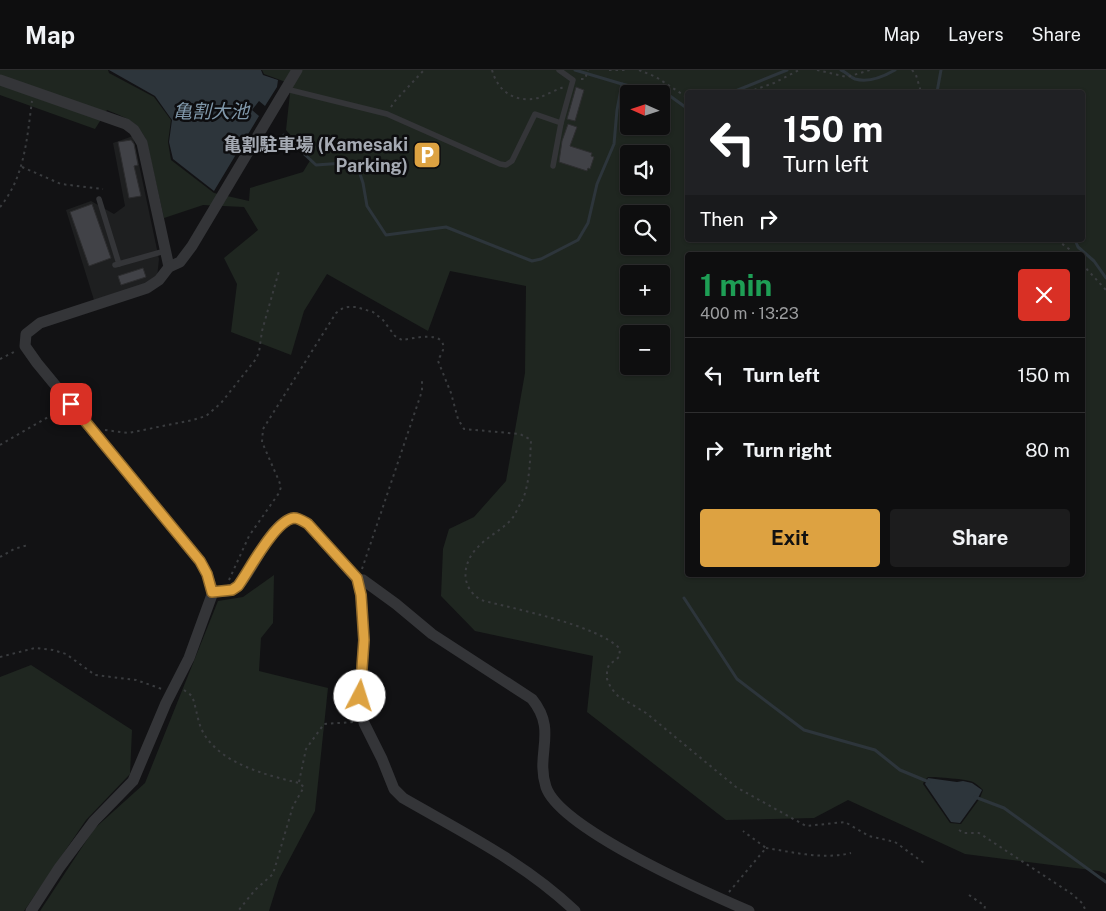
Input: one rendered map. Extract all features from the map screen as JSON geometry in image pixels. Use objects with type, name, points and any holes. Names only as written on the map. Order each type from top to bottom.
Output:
[{"type":"street","points":[[218,592],[200,561],[25,346],[26,334],[40,323],[147,288],[159,280],[169,267],[180,262],[192,246],[297,70]]},
{"type":"street","points":[[0,80],[126,124],[134,130],[142,144],[169,267]]},
{"type":"street","points":[[218,592],[232,590],[238,586],[262,548],[284,521],[300,518],[308,524],[357,578],[361,595],[364,640],[360,696],[364,723],[382,759],[394,790],[403,798],[514,862],[561,898],[574,911]]},
{"type":"street","points":[[357,578],[364,580],[432,634],[532,699],[541,710],[545,723],[542,770],[547,789],[556,802],[579,822],[680,881],[749,911]]},
{"type":"street","points":[[31,911],[59,868],[94,821],[133,781],[218,592]]},
{"type":"lane","points":[[553,166],[561,123],[573,83],[572,78],[559,70]]},
{"type":"lane","points":[[286,89],[387,114],[489,160],[506,165],[512,161],[535,114],[561,123]]},
{"type":"lane","points":[[99,199],[117,265],[165,251]]},
{"type":"path","points":[[387,114],[395,101],[424,70]]},
{"type":"path","points":[[492,70],[494,78],[501,88],[514,98],[537,98],[573,83]]},
{"type":"path","points":[[586,77],[588,70]]},
{"type":"path","points":[[609,70],[628,70]]},
{"type":"path","points":[[639,70],[656,77],[685,96]]},
{"type":"path","points":[[754,90],[774,83],[799,70]]},
{"type":"path","points":[[817,70],[847,77],[870,70]]},
{"type":"path","points":[[912,70],[916,75],[920,90]]},
{"type":"path","points":[[0,206],[10,193],[21,167],[33,100],[32,91]]},
{"type":"path","points":[[21,167],[62,184],[103,189]]},
{"type":"path","points":[[1060,242],[1072,252]]},
{"type":"path","points":[[1085,267],[1106,290]]},
{"type":"path","points":[[91,428],[128,433],[193,420],[212,412],[256,359],[279,271]]},
{"type":"path","points":[[218,592],[281,487],[262,442],[263,429],[336,313],[343,308],[356,307],[379,316],[395,336],[402,340],[426,336],[438,339],[443,344],[438,361],[451,394],[458,419],[464,429],[520,434],[531,440],[530,467],[523,499],[511,519],[495,534],[479,545],[468,561],[465,579],[472,594],[481,600],[565,622],[605,637],[620,649],[619,657],[609,665],[607,670],[611,688],[618,696],[646,713],[736,787],[806,826],[845,822],[869,836],[894,842],[924,863]]},
{"type":"path","points":[[0,359],[25,346]]},
{"type":"path","points":[[357,578],[368,553],[422,391],[422,378]]},
{"type":"path","points":[[0,445],[71,404]]},
{"type":"path","points":[[0,557],[14,549],[28,545]]},
{"type":"path","points":[[0,657],[35,648],[53,650],[66,654],[96,675],[136,680],[161,689],[174,687],[187,692],[192,696],[203,733],[213,747],[250,770],[299,783],[304,787],[293,806],[273,874],[255,890],[238,911]]},
{"type":"path","points":[[299,783],[306,749],[324,724],[348,721],[364,723]]},
{"type":"path","points":[[959,830],[964,833],[979,833],[1072,894],[1086,911]]},
{"type":"path","points":[[743,831],[766,848],[809,855],[851,853]]},
{"type":"path","points":[[723,900],[766,848]]},
{"type":"path","points":[[969,895],[985,906],[984,911]]},
{"type":"shaded area","points":[[0,70],[108,70],[109,73],[154,97],[171,120],[168,142],[171,160],[214,193],[249,201],[250,188],[303,172],[311,159],[286,130],[291,84],[264,74],[262,70],[1106,70],[1106,874],[1099,871],[965,854],[848,800],[814,818],[726,820],[587,712],[593,656],[475,631],[441,596],[443,549],[449,529],[474,517],[506,481],[525,373],[526,286],[450,271],[428,331],[327,274],[304,311],[291,355],[231,332],[237,284],[224,258],[258,230],[244,207],[203,205],[164,218],[146,139],[134,124],[107,110],[95,129],[0,95]],"holes":[[[928,777],[965,780],[973,782],[983,790],[980,798],[961,824],[950,823],[923,784]]]},
{"type":"shaded area","points":[[133,136],[159,259],[157,278],[145,285],[94,300],[66,210],[91,201],[114,214],[125,206],[113,143]]},
{"type":"shaded area","points":[[274,575],[273,623],[261,638],[259,671],[328,688],[315,811],[279,879],[269,911],[40,911],[94,829],[145,783],[218,601],[243,597]]},
{"type":"shaded area","points":[[31,665],[132,730],[130,774],[86,820],[24,911],[0,911],[0,677]]},
{"type":"water","name":"亀割大池","points":[[109,70],[261,70],[263,75],[278,80],[277,87],[265,106],[259,101],[252,110],[259,116],[214,191],[173,159],[169,142],[172,120],[155,96]]},
{"type":"water","points":[[928,778],[972,783],[982,790],[960,823],[951,822],[925,784]]},
{"type":"building","points":[[576,87],[584,90],[575,121],[567,119]]},
{"type":"building","points":[[568,124],[577,127],[570,146],[592,153],[591,156],[594,157],[590,169],[588,168],[587,171],[559,162],[562,141]]},
{"type":"building","points":[[131,140],[134,144],[138,165],[134,166],[141,196],[129,198],[118,142]]},
{"type":"building","points":[[92,204],[111,258],[89,266],[70,212]]},
{"type":"building","points":[[143,268],[146,277],[121,285],[118,276]]},
{"type":"waterway","points":[[575,70],[622,84]]},
{"type":"waterway","points":[[738,90],[787,70]]},
{"type":"waterway","points":[[841,70],[860,80],[871,80],[895,70]]},
{"type":"waterway","points":[[937,90],[941,70]]},
{"type":"waterway","points":[[622,85],[626,85]]},
{"type":"waterway","points":[[284,135],[316,165],[344,163],[358,168],[367,206],[386,235],[446,227],[532,261],[541,259],[578,240],[588,223],[597,184],[614,144],[620,94]]},
{"type":"waterway","points":[[670,96],[685,107]]},
{"type":"waterway","points":[[1076,242],[1084,252]]},
{"type":"waterway","points":[[1085,253],[1094,261],[1106,278]]},
{"type":"waterway","points":[[684,598],[737,679],[804,730],[875,750],[900,770],[929,782]]},
{"type":"waterway","points":[[975,797],[1004,808],[1106,882]]},
{"type":"place","name":"亀割駐車場 (Kamesaki Parking)","points":[[427,155]]},
{"type":"route","points":[[71,404],[200,561],[207,574],[212,592],[232,590],[238,586],[262,548],[284,521],[300,518],[308,524],[357,578],[361,595],[364,640],[360,696]]}]
